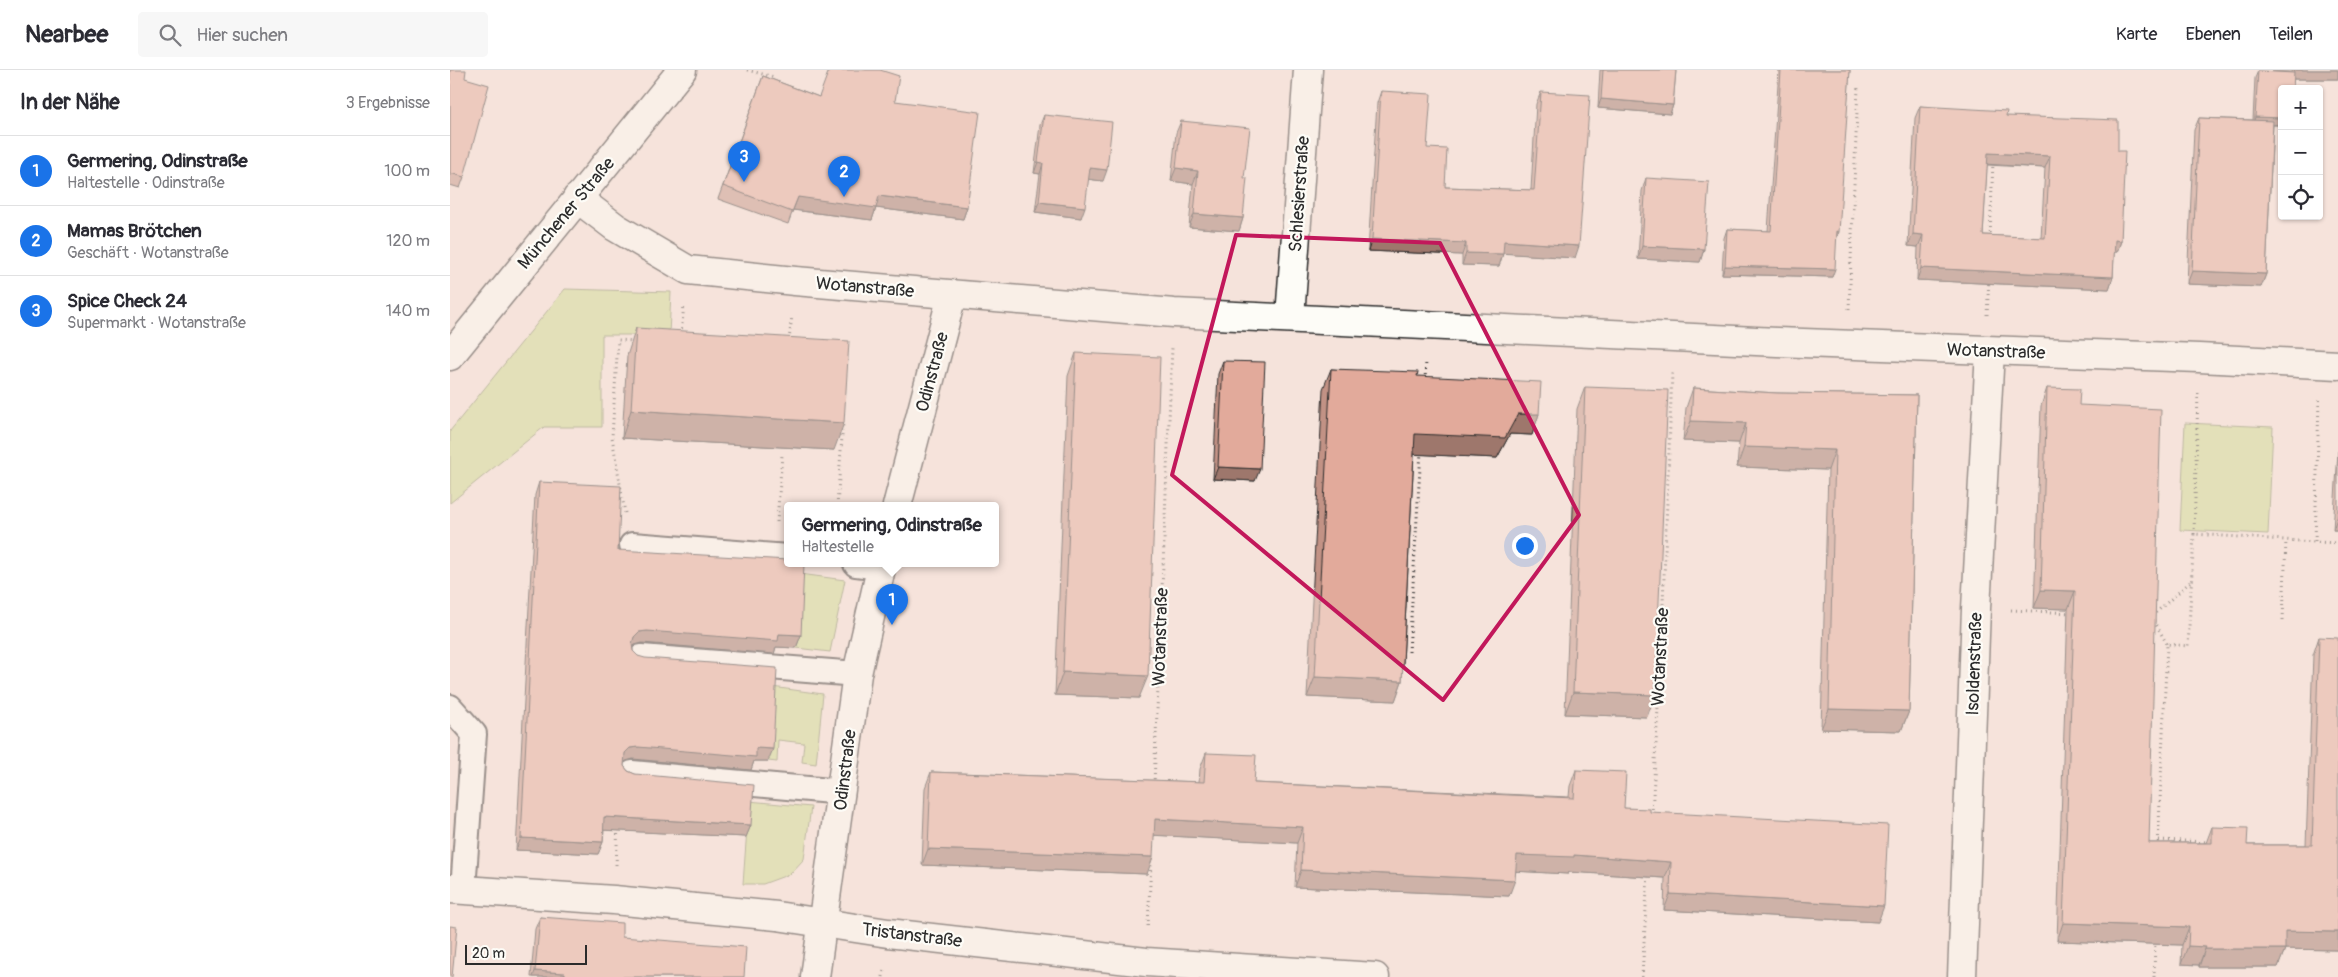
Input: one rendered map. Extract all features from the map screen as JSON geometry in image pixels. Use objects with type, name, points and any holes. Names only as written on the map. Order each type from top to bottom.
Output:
[{"type":"street","name":"Münchener Straße","points":[[450,356],[577,198],[607,165],[682,70]]},
{"type":"street","name":"Schlesierstraße","points":[[1290,318],[1308,70]]},
{"type":"street","name":"Wotanstraße","points":[[577,198],[615,226],[688,270],[952,295],[1174,313],[1673,338],[1988,352],[2199,358],[2329,365]]},
{"type":"street","name":"Odinstraße","points":[[898,502],[952,295]]},
{"type":"street","name":"Isoldenstraße","points":[[1962,977],[1988,352]]},
{"type":"street","name":"Odinstraße","points":[[816,977],[873,567]]},
{"type":"street","name":"Tristanstraße","points":[[457,890],[633,902],[777,916],[888,933],[1146,962],[1375,977]]},
{"type":"lane","points":[[632,545],[781,556]]},
{"type":"lane","points":[[641,657],[857,674]]},
{"type":"lane","points":[[450,707],[474,734],[457,890]]},
{"type":"lane","points":[[632,773],[842,792]]},
{"type":"path","points":[[747,70],[774,77]]},
{"type":"path","points":[[1847,345],[1858,87]]},
{"type":"path","points":[[1990,246],[1993,159]]},
{"type":"path","points":[[1988,352],[1989,275]]},
{"type":"path","points":[[680,341],[684,304]]},
{"type":"path","name":"Wotanstraße","points":[[1154,792],[1174,313]]},
{"type":"path","points":[[787,349],[792,316]]},
{"type":"path","points":[[1425,385],[1428,325]]},
{"type":"path","name":"Wotanstraße","points":[[1652,820],[1661,655],[1673,338]]},
{"type":"path","points":[[2167,644],[2188,646],[2194,534],[2199,358]]},
{"type":"path","points":[[2315,542],[2329,365]]},
{"type":"path","points":[[1409,652],[1421,444]]},
{"type":"path","points":[[781,556],[782,455]]},
{"type":"path","points":[[2194,534],[2338,543]]},
{"type":"path","points":[[2283,620],[2286,540]]},
{"type":"path","points":[[2142,616],[2152,617],[2191,582]]},
{"type":"path","points":[[1976,609],[2074,613]]},
{"type":"path","points":[[2152,617],[2167,644],[2158,849]]},
{"type":"path","points":[[2159,840],[2218,842]]},
{"type":"path","points":[[1146,962],[1151,852]]},
{"type":"path","points":[[1642,977],[1649,868]]},
{"type":"path","points":[[2154,977],[2155,939]]},
{"type":"highlighted area","points":[[1236,235],[1440,243],[1579,515],[1443,700],[1172,475]]},
{"type":"green space","points":[[565,289],[671,292],[669,335],[602,335],[602,427],[544,427],[450,503],[450,431]]},
{"type":"green space","points":[[2185,423],[2273,427],[2268,534],[2180,530]]},
{"type":"green space","points":[[800,574],[845,580],[830,652],[796,648]]},
{"type":"green space","points":[[772,687],[823,694],[816,764],[802,762],[804,743],[778,740],[777,762],[768,761]]},
{"type":"green space","points":[[749,801],[811,807],[804,859],[790,874],[763,884],[743,884]]},
{"type":"building","points":[[450,70],[466,70],[465,78],[489,85],[464,177],[450,173]]},
{"type":"building","points":[[829,70],[880,70],[899,76],[895,101],[980,112],[967,207],[879,196],[876,208],[798,197],[792,212],[723,186],[763,76],[819,97]]},
{"type":"building","points":[[1603,70],[1676,70],[1673,105],[1601,99]]},
{"type":"building","points":[[1781,70],[1850,70],[1835,269],[1725,266],[1727,229],[1771,231]]},
{"type":"building","points":[[2258,71],[2294,73],[2293,85],[2278,85],[2278,118],[2255,117]]},
{"type":"building","points":[[1381,91],[1431,94],[1427,148],[1447,149],[1445,187],[1534,190],[1541,92],[1590,95],[1579,246],[1504,241],[1503,254],[1466,253],[1466,243],[1372,239]]},
{"type":"building","points":[[1920,106],[2007,111],[2006,116],[2118,120],[2118,151],[2125,151],[2121,241],[2115,240],[2113,277],[1921,268],[1923,235],[1913,234]],"holes":[[[1988,153],[2050,156],[2045,238],[1983,235]]]},
{"type":"building","points":[[1044,115],[1112,122],[1107,170],[1090,168],[1085,207],[1039,202],[1043,163],[1038,162]]},
{"type":"building","points":[[2199,118],[2273,121],[2266,274],[2192,271]]},
{"type":"building","points":[[1181,121],[1250,128],[1244,178],[1247,178],[1243,218],[1194,214],[1198,171],[1176,168]]},
{"type":"building","points":[[1646,178],[1709,182],[1704,249],[1642,246]]},
{"type":"building","points":[[636,328],[849,341],[844,423],[631,410]]},
{"type":"building","points":[[1076,353],[1160,357],[1148,676],[1063,672]]},
{"type":"building","points":[[1223,361],[1265,362],[1260,469],[1218,467]]},
{"type":"building","points":[[1331,369],[1418,372],[1417,376],[1541,382],[1539,414],[1518,414],[1505,438],[1415,434],[1402,681],[1315,677]]},
{"type":"building","points":[[1585,387],[1668,390],[1655,695],[1573,692]]},
{"type":"building","points":[[1693,388],[1777,393],[1917,395],[1909,711],[1829,709],[1835,450],[1744,447],[1746,423],[1691,421]]},
{"type":"building","points":[[2047,388],[2080,389],[2079,405],[2161,409],[2149,843],[2212,843],[2212,827],[2248,828],[2247,845],[2312,845],[2319,637],[2338,638],[2338,932],[2285,931],[2285,949],[2205,949],[2206,947],[2188,946],[2189,927],[2063,923],[2075,591],[2041,590]]},
{"type":"building","points":[[539,482],[621,486],[618,550],[784,560],[784,567],[804,567],[801,635],[779,634],[778,641],[647,631],[639,632],[634,637],[632,644],[633,651],[638,656],[645,658],[777,668],[773,749],[756,748],[756,757],[638,747],[630,748],[625,753],[624,766],[628,771],[635,774],[754,785],[751,825],[604,817],[603,842],[521,838]]},
{"type":"building","points":[[1206,753],[1256,755],[1254,783],[1574,798],[1576,770],[1626,772],[1624,808],[1650,809],[1650,812],[1888,825],[1884,906],[1670,894],[1671,862],[1574,855],[1574,857],[1517,855],[1515,880],[1301,870],[1303,827],[1155,819],[1153,857],[928,849],[931,772],[1204,782]]},
{"type":"building","points":[[540,917],[622,923],[622,937],[746,947],[744,977],[565,977],[565,973],[535,971]]},
{"type":"building","points":[[450,926],[457,927],[452,977],[450,977]]},
{"type":"place","name":"Spice Check 24","points":[[744,182]]},
{"type":"place","name":"Mamas Brötchen","points":[[844,197]]},
{"type":"place","name":"Germering, Odinstraße","points":[[892,625]]}]
